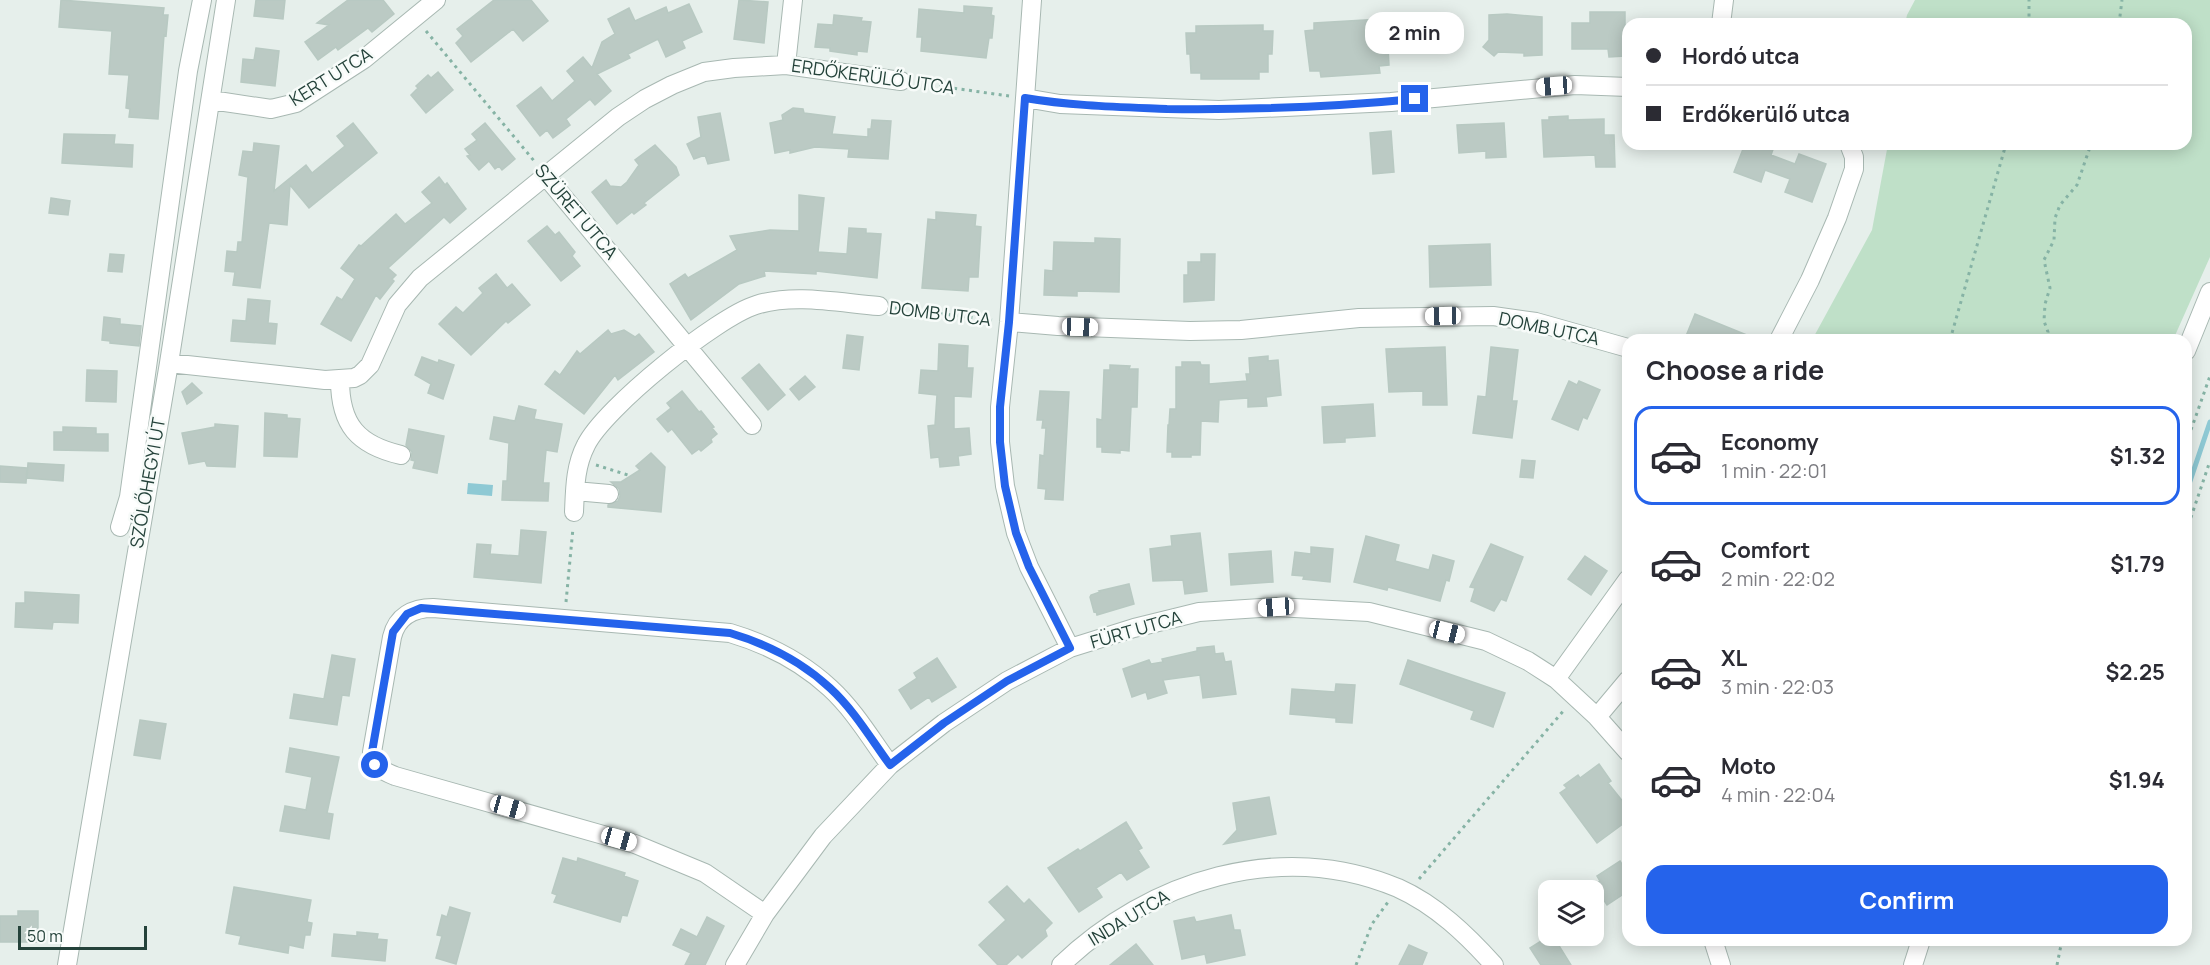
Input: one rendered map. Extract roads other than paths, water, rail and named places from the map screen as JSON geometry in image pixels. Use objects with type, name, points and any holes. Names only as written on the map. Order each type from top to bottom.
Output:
[{"type":"street","name":"SZŐLŐHEGYI ÚT","points":[[120,527],[129,497],[188,71],[202,0]]},
{"type":"street","name":"SZŐLŐHEGYI ÚT","points":[[67,965],[170,363],[226,0]]},
{"type":"street","name":"KERT UTCA","points":[[211,100],[271,109],[296,103],[364,59],[436,0]]},
{"type":"street","points":[[786,65],[794,0]]},
{"type":"street","points":[[1032,0],[1009,322],[1000,407],[1000,442],[1005,486],[1016,533],[1029,567],[1070,648]]},
{"type":"street","points":[[1722,18],[1724,0]]},
{"type":"street","name":"ERDŐKERÜLŐ UTCA","points":[[170,363],[325,380],[354,378],[365,371],[398,305],[420,278],[618,117],[645,99],[704,72],[786,65],[902,81]]},
{"type":"street","points":[[1025,98],[1060,104],[1219,110],[1391,102],[1575,85],[1622,87]]},
{"type":"street","points":[[1782,334],[1810,280],[1837,218],[1854,169],[1851,150]]},
{"type":"street","name":"SZÜRET UTCA","points":[[546,175],[752,425]]},
{"type":"street","points":[[2192,336],[2210,292]]},
{"type":"street","name":"DOMB UTCA","points":[[574,512],[580,461],[591,435],[609,413],[687,347],[757,304],[795,300],[879,306]]},
{"type":"street","name":"DOMB UTCA","points":[[1009,322],[1190,331],[1241,330],[1359,318],[1493,316],[1536,322],[1622,346]]},
{"type":"street","points":[[340,380],[340,403],[357,434],[371,446],[401,455]]},
{"type":"street","points":[[575,491],[609,494]]},
{"type":"street","points":[[1556,679],[1622,587]]},
{"type":"street","name":"FÜRT UTCA","points":[[735,965],[765,914],[823,836],[890,765],[944,723],[1007,681],[1070,648],[1134,628],[1199,612],[1276,607],[1369,612],[1486,641],[1528,661],[1556,679],[1576,696],[1622,745]]},
{"type":"street","points":[[765,914],[705,873],[635,844],[395,776],[375,765],[372,752],[392,637],[396,626],[407,614],[421,608],[433,608],[730,633],[757,641],[788,657],[830,688],[852,713],[890,765]]},
{"type":"street","points":[[1597,717],[1622,687]]},
{"type":"street","name":"INDA UTCA","points":[[1060,965],[1130,913],[1167,893],[1207,879],[1243,870],[1282,866],[1364,876],[1403,891],[1432,908],[1452,924],[1494,965]]},
{"type":"street","points":[[1715,946],[1721,965]]},
{"type":"street","points":[[1913,965],[1919,946]]},
{"type":"water","points":[[468,483],[493,485],[492,496],[467,494]]},
{"type":"waterway","points":[[2192,475],[2210,422]]}]
